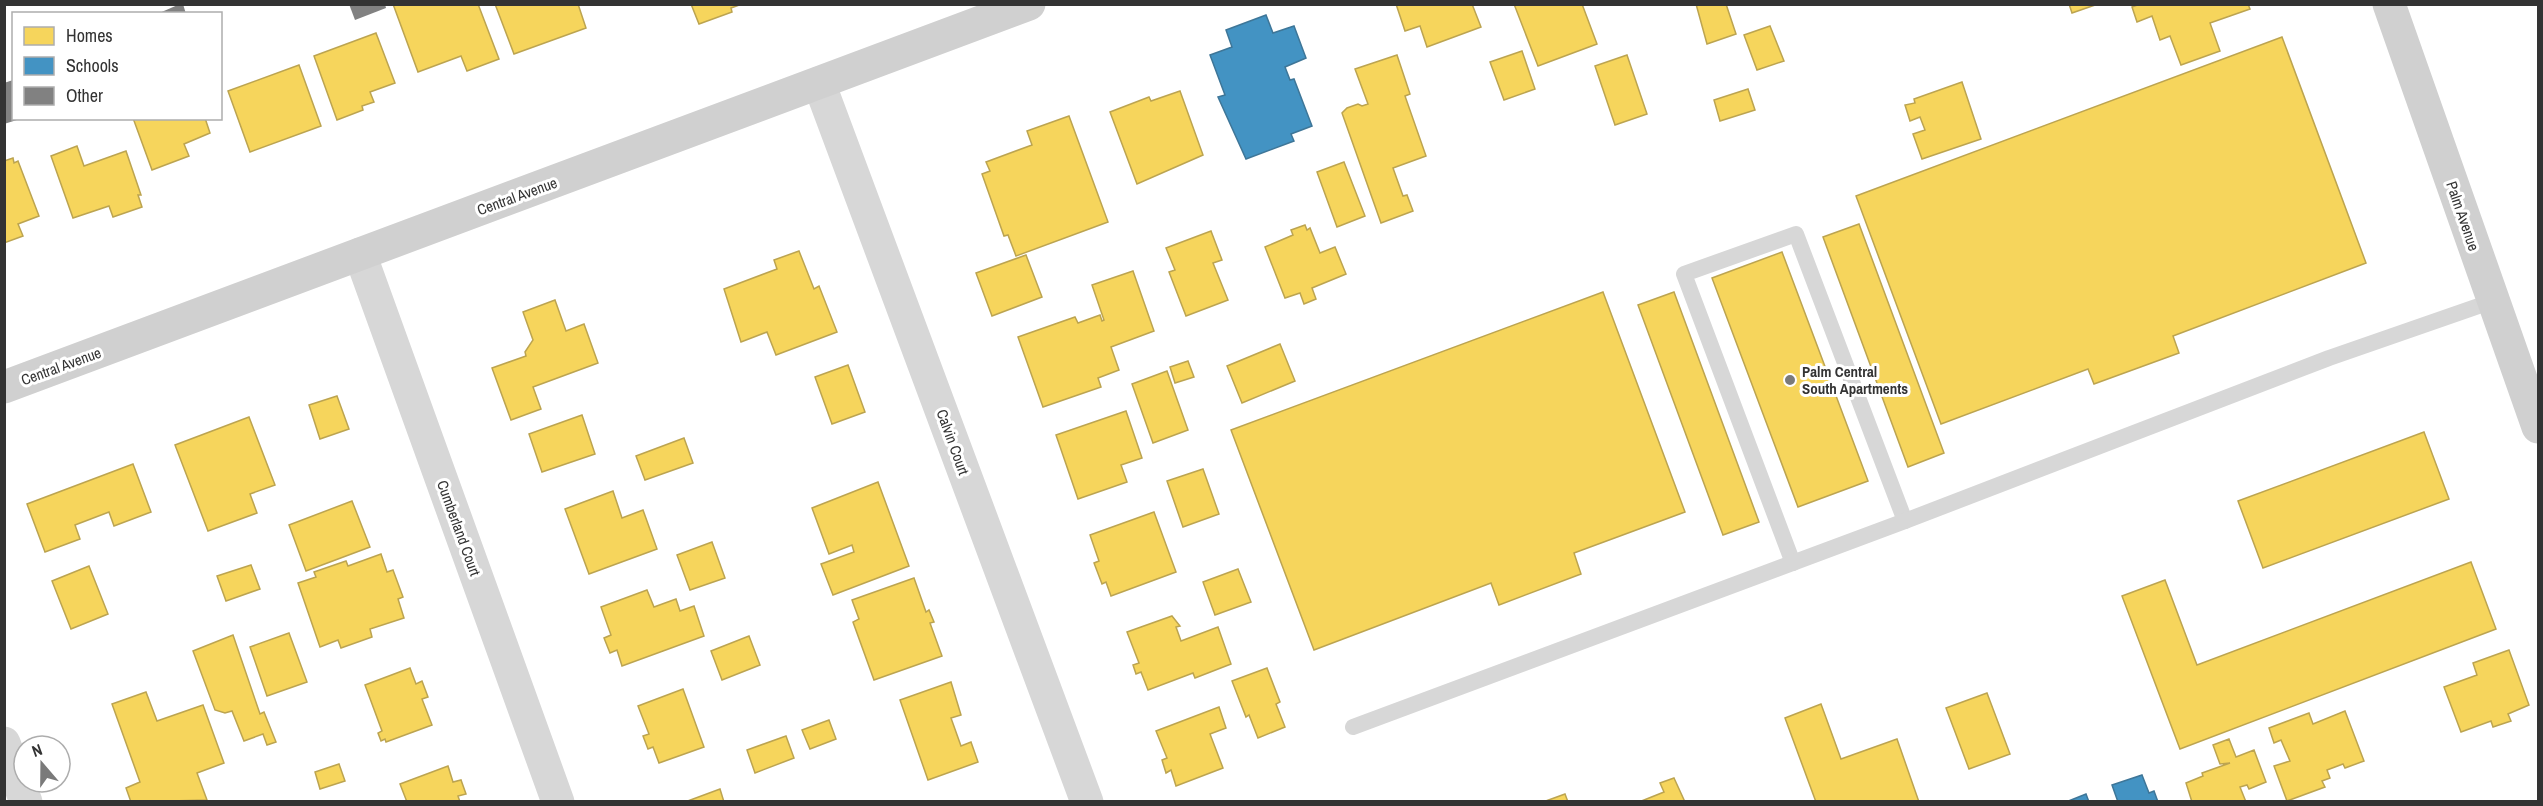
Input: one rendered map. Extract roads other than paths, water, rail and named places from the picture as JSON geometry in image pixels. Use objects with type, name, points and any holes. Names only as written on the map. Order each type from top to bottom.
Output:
[{"type":"main road","name":"Central Avenue","points":[[4,387],[1029,4]]},
{"type":"main road","name":"Palm Avenue","points":[[2389,4],[2538,427]]},
{"type":"street","name":"Calvin Court","points":[[819,83],[1087,801]]},
{"type":"street","name":"Cumberland Court","points":[[360,254],[558,801]]},
{"type":"street","points":[[4,743],[26,801]]},
{"type":"lane","points":[[1793,563],[1684,274],[1796,234],[1905,521]]},
{"type":"lane","points":[[1353,727],[1905,521],[2329,358],[2493,301]]},
{"type":"place","name":"Palm Central South Apartments","points":[[1790,380]]}]
